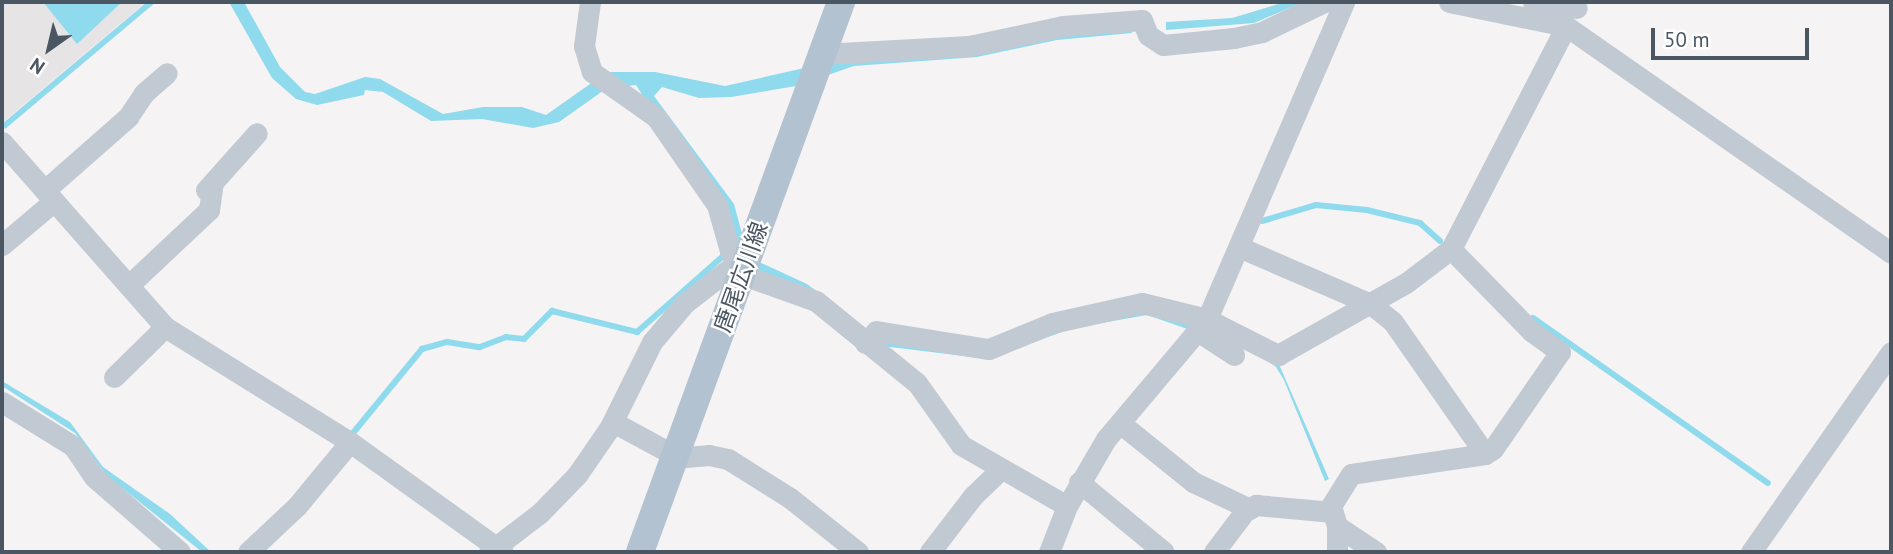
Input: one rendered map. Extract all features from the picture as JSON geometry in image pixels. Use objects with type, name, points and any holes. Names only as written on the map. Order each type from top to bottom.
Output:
[{"type":"main road","name":"唐尾広川線","points":[[640,552],[841,2]]},
{"type":"street","points":[[590,2],[584,46],[596,75],[612,89],[656,117],[717,205],[744,264],[816,301],[917,383],[961,445],[1067,506]]},
{"type":"street","points":[[818,66],[970,46],[1063,26],[1142,20],[1148,35],[1163,46],[1234,38],[1262,32],[1324,2]]},
{"type":"street","points":[[1049,552],[1067,506],[1080,482],[1120,423],[1203,326],[1345,2]]},
{"type":"street","points":[[1449,2],[1574,16]]},
{"type":"street","points":[[1533,2],[1574,16],[1891,253]]},
{"type":"street","points":[[865,343],[876,331],[989,349],[1052,323],[1142,303],[1278,355],[1371,304],[1451,249],[1574,16]]},
{"type":"street","points":[[2,245],[128,117],[145,93],[167,73]]},
{"type":"street","points":[[129,285],[209,210],[210,186],[257,133]]},
{"type":"street","points":[[2,142],[165,327],[350,442],[440,504],[487,547],[540,513],[568,485],[613,422],[652,342],[685,303],[744,264]]},
{"type":"street","points":[[1239,247],[1371,304],[1393,321],[1419,354],[1485,454]]},
{"type":"street","points":[[1337,552],[1335,519],[1339,488],[1352,474],[1485,454],[1493,449],[1560,352],[1532,332],[1451,249]]},
{"type":"street","points":[[1203,326],[1234,355]]},
{"type":"street","points":[[114,377],[165,327]]},
{"type":"street","points":[[1751,552],[1891,352]]},
{"type":"street","points":[[2,402],[73,446],[94,477],[180,552]]},
{"type":"street","points":[[613,422],[675,457],[728,459],[790,498],[858,552]]},
{"type":"street","points":[[1120,423],[1193,482],[1250,509]]},
{"type":"street","points":[[248,552],[297,506],[350,442]]},
{"type":"street","points":[[930,552],[973,496],[1000,469]]},
{"type":"street","points":[[1080,482],[1164,552]]},
{"type":"street","points":[[1214,552],[1250,509],[1268,504],[1335,519],[1376,552]]},
{"type":"shaded area","points":[[2,2],[146,2],[2,123]]},
{"type":"water","points":[[43,2],[122,2],[77,44]]},
{"type":"water","points":[[147,2],[156,2],[5,129],[2,124]]},
{"type":"water","points":[[229,2],[244,2],[280,67],[305,92],[315,94],[365,77],[380,79],[443,114],[483,107],[522,107],[546,115],[607,72],[655,72],[725,86],[831,62],[1132,27],[1132,33],[1057,40],[977,57],[854,66],[796,86],[731,97],[699,98],[662,87],[654,96],[734,204],[744,241],[757,261],[807,284],[881,340],[965,354],[1137,309],[1188,320],[1278,362],[1329,479],[1325,481],[1284,380],[1276,367],[1257,353],[1147,315],[1073,328],[988,359],[882,346],[750,266],[636,85],[607,88],[559,122],[533,128],[482,119],[431,121],[383,92],[365,90],[364,95],[317,105],[296,99],[272,78]]},
{"type":"water","points":[[1285,2],[1303,2],[1254,23],[1166,30],[1166,22],[1232,18]]},
{"type":"water","points":[[2,381],[70,422],[103,467],[170,514],[211,552],[202,552],[106,475],[75,433],[2,386]]},
{"type":"waterway","points":[[1262,221],[1316,205],[1367,210],[1420,223],[1440,241]]},
{"type":"waterway","points":[[353,433],[422,349],[447,342],[480,347],[506,337],[524,339],[552,311],[637,332],[722,257]]},
{"type":"waterway","points":[[1533,318],[1768,483]]}]
